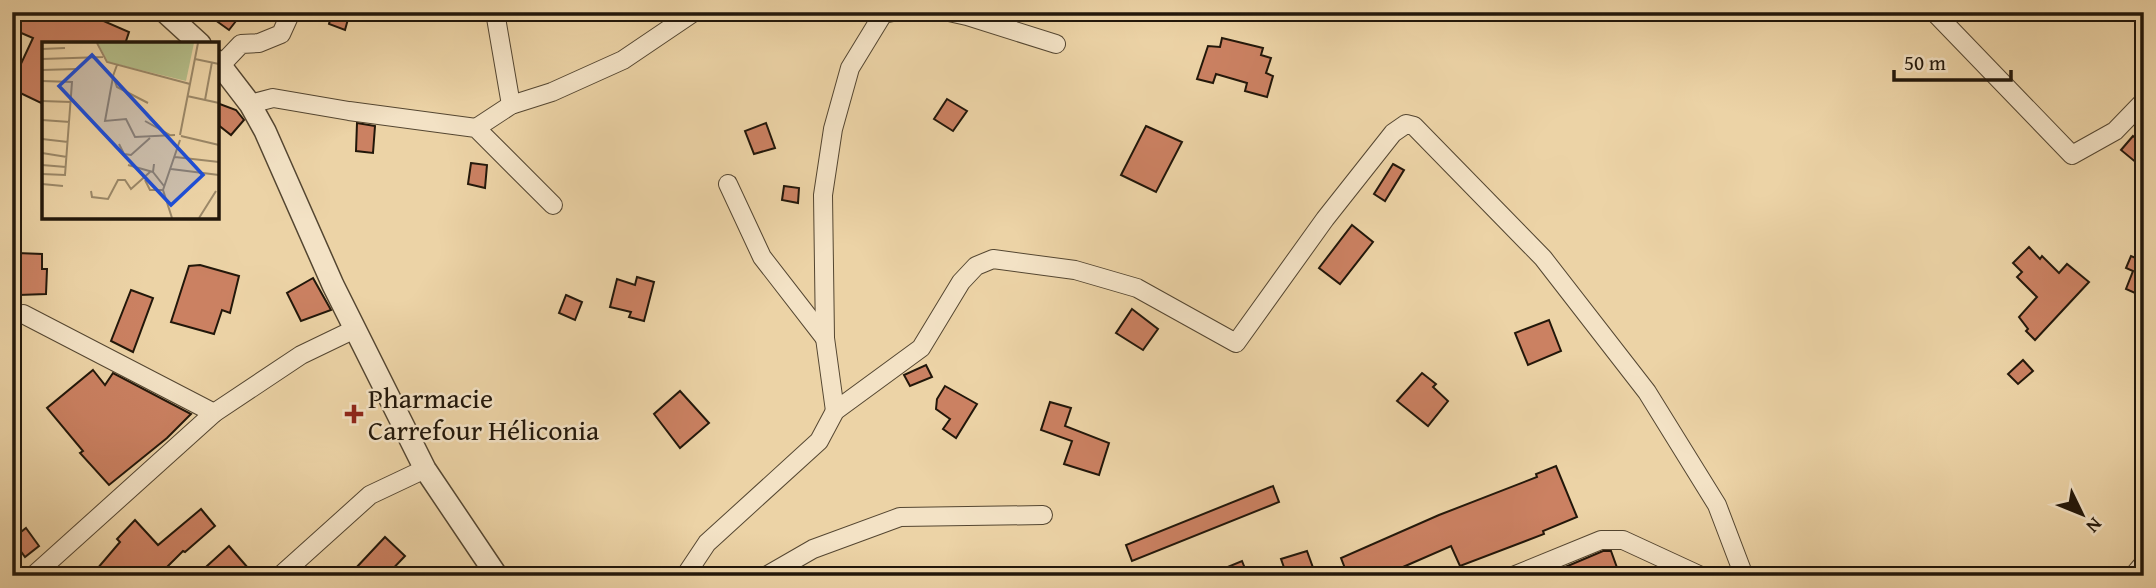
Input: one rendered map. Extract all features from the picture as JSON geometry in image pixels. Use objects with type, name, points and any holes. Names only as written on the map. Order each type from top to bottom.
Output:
[{"type":"street","points":[[165,12],[198,42]]},
{"type":"street","points":[[291,12],[281,34],[259,43],[241,44],[219,63],[250,104],[265,131],[355,329],[425,469],[497,576]]},
{"type":"street","points":[[495,12],[511,105]]},
{"type":"street","points":[[476,128],[511,105],[552,92],[623,61],[694,12]]},
{"type":"street","points":[[835,411],[825,338],[823,195],[833,129],[850,68],[883,15],[893,12]]},
{"type":"street","points":[[949,12],[1056,44]]},
{"type":"street","points":[[1934,12],[2072,155],[2115,131],[2144,101]]},
{"type":"street","points":[[250,104],[273,98],[476,128],[553,205]]},
{"type":"street","points":[[685,576],[707,543],[819,441],[835,411],[921,348],[961,282],[976,266],[993,259],[1075,270],[1137,288],[1236,343],[1325,219],[1393,133],[1406,124],[1414,126],[1542,258],[1647,391],[1717,505],[1744,576]]},
{"type":"street","points":[[728,184],[762,257],[825,338]]},
{"type":"street","points":[[23,314],[214,413]]},
{"type":"street","points":[[33,576],[214,413],[301,355],[355,329]]},
{"type":"street","points":[[280,576],[370,495],[425,469]]},
{"type":"street","points":[[766,576],[813,549],[900,517],[1043,515]]},
{"type":"street","points":[[1513,576],[1601,540],[1623,540],[1702,576]]},
{"type":"street","points":[[2133,576],[2144,563]]},
{"type":"building","points":[[12,12],[83,12],[129,32],[126,42],[42,42],[41,103],[12,89],[12,83],[33,38],[12,29]]},
{"type":"building","points":[[204,12],[243,12],[229,30]]},
{"type":"building","points":[[332,12],[350,12],[345,30],[329,24]]},
{"type":"building","points":[[1222,38],[1263,48],[1261,55],[1271,58],[1266,73],[1273,76],[1267,97],[1245,91],[1247,83],[1216,74],[1213,83],[1197,79],[1208,46],[1220,47]]},
{"type":"building","points":[[947,99],[967,111],[953,131],[934,119]]},
{"type":"building","points":[[219,104],[236,110],[244,120],[231,135],[219,126]]},
{"type":"building","points":[[357,123],[375,126],[373,153],[356,151]]},
{"type":"building","points":[[766,123],[775,148],[754,154],[745,131]]},
{"type":"building","points":[[1146,126],[1182,142],[1156,192],[1121,175]]},
{"type":"building","points":[[2133,136],[2144,145],[2144,169],[2121,150]]},
{"type":"building","points":[[471,163],[487,165],[485,188],[468,184]]},
{"type":"building","points":[[1393,164],[1404,170],[1385,201],[1374,194]]},
{"type":"building","points":[[784,186],[799,188],[798,203],[782,200]]},
{"type":"building","points":[[1352,225],[1373,242],[1340,284],[1319,268]]},
{"type":"building","points":[[2144,246],[2144,297],[2126,289],[2133,271],[2126,268],[2131,256],[2138,259]]},
{"type":"building","points":[[2029,247],[2059,273],[2067,264],[2089,282],[2035,340],[2026,331],[2028,329],[2019,317],[2037,297],[2017,277],[2022,272],[2013,263]]},
{"type":"building","points":[[17,253],[42,254],[42,269],[47,269],[46,294],[19,295]]},
{"type":"building","points":[[200,265],[239,276],[230,313],[222,310],[214,334],[171,322],[189,266]]},
{"type":"building","points":[[637,277],[654,282],[644,321],[629,317],[631,312],[610,307],[617,279],[635,285]]},
{"type":"building","points":[[313,278],[331,310],[301,321],[287,293]]},
{"type":"building","points":[[131,290],[153,298],[133,352],[111,341]]},
{"type":"building","points":[[566,295],[582,302],[575,320],[559,313]]},
{"type":"building","points":[[1132,309],[1158,329],[1143,350],[1116,333]]},
{"type":"building","points":[[1549,320],[1561,351],[1528,365],[1515,333]]},
{"type":"building","points":[[2023,360],[2033,371],[2018,384],[2008,374]]},
{"type":"building","points":[[926,365],[932,377],[910,386],[904,375]]},
{"type":"building","points":[[93,370],[105,385],[113,373],[191,414],[167,438],[109,485],[80,453],[83,451],[47,408]]},
{"type":"building","points":[[1422,373],[1436,384],[1433,387],[1448,401],[1428,426],[1397,401]]},
{"type":"building","points":[[945,386],[977,404],[956,438],[943,429],[950,419],[936,409],[937,399]]},
{"type":"building","points":[[680,391],[709,423],[680,448],[654,414]]},
{"type":"building","points":[[1050,402],[1071,408],[1065,426],[1109,443],[1099,475],[1064,464],[1072,441],[1041,430]]},
{"type":"building","points":[[1556,466],[1577,517],[1543,531],[1544,534],[1460,566],[1451,546],[1403,567],[1403,576],[1348,576],[1341,558],[1439,515],[1537,477],[1536,474]]},
{"type":"building","points":[[1273,486],[1279,502],[1132,561],[1126,545]]},
{"type":"building","points":[[201,509],[215,526],[183,551],[158,576],[91,576],[120,542],[117,539],[135,520],[158,545]]},
{"type":"building","points":[[26,528],[39,546],[25,557],[12,539]]},
{"type":"building","points":[[385,537],[405,556],[386,576],[363,576],[355,569]]},
{"type":"building","points":[[229,546],[248,568],[239,576],[196,576]]},
{"type":"building","points":[[1307,551],[1316,576],[1287,576],[1281,559]]},
{"type":"building","points":[[1603,551],[1611,551],[1620,576],[1544,576]]},
{"type":"building","points":[[1242,561],[1248,576],[1206,576]]},
{"type":"place","name":"Pharmacie Carrefour Héliconia","points":[[354,414]]}]
